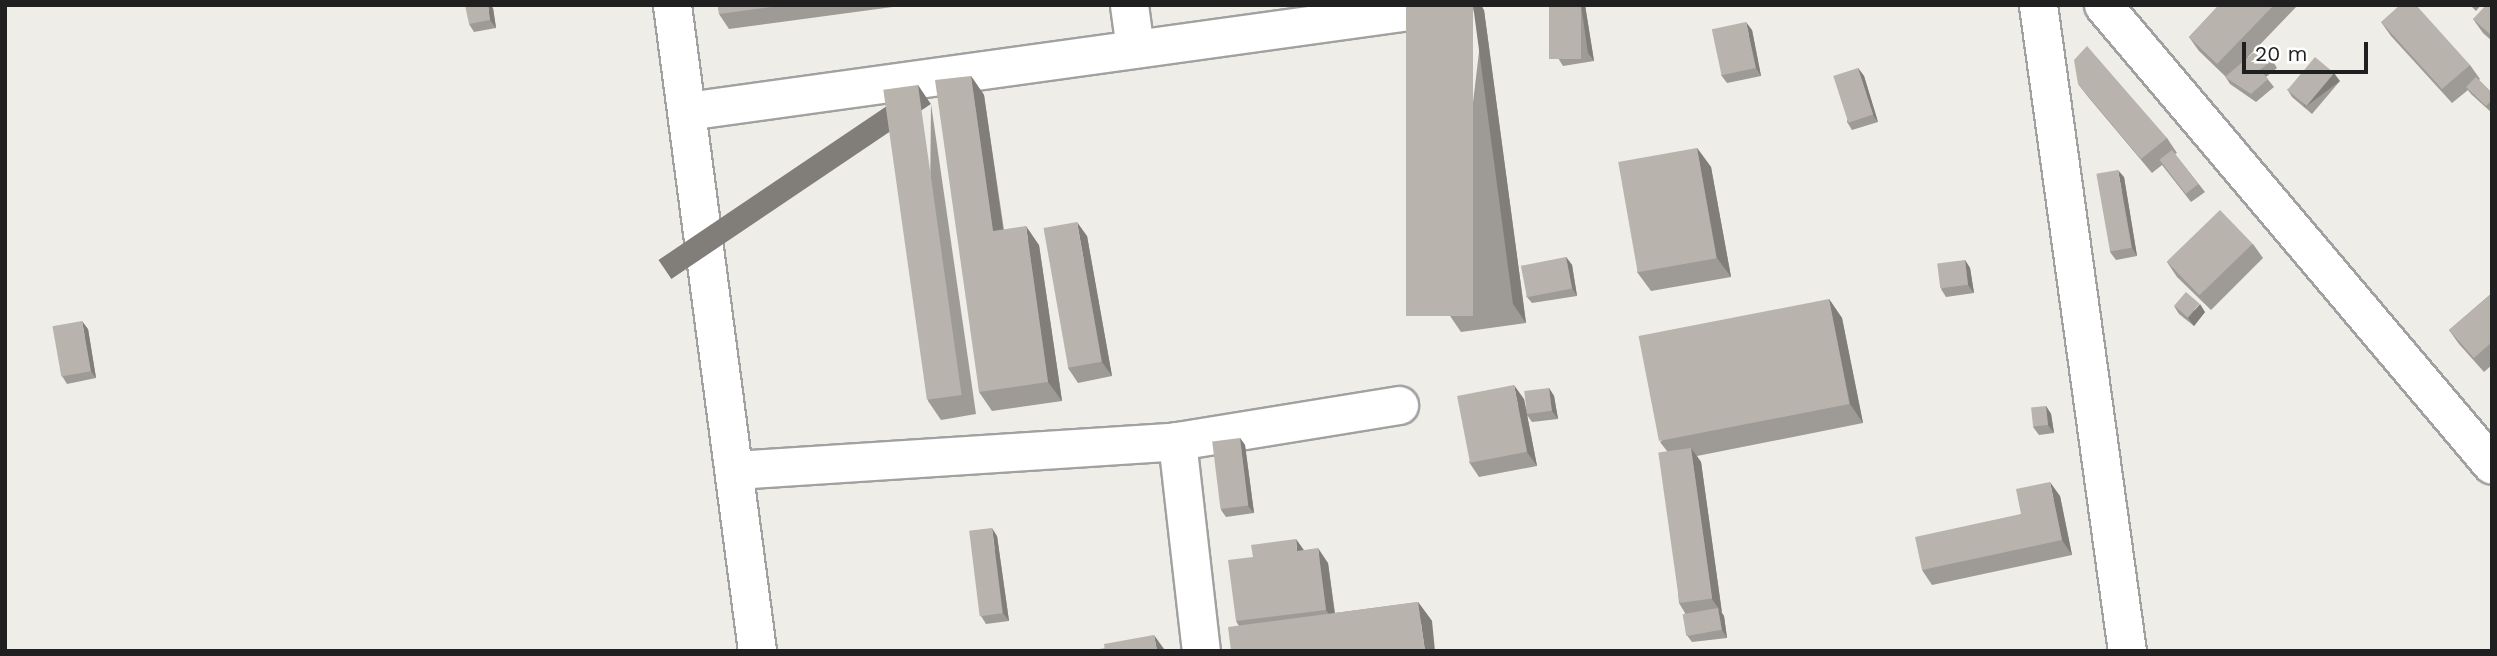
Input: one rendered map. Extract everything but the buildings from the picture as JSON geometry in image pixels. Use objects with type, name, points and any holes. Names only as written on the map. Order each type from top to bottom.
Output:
[{"type":"street","points":[[672,5],[757,651]]},
{"type":"street","points":[[1129,5],[1135,49]]},
{"type":"street","points":[[687,111],[1453,5]]},
{"type":"street","points":[[2038,5],[2127,651]]},
{"type":"street","points":[[2104,5],[2492,465]]},
{"type":"street","points":[[734,470],[1177,441],[1399,405]]},
{"type":"street","points":[[1177,441],[1201,651]]}]
